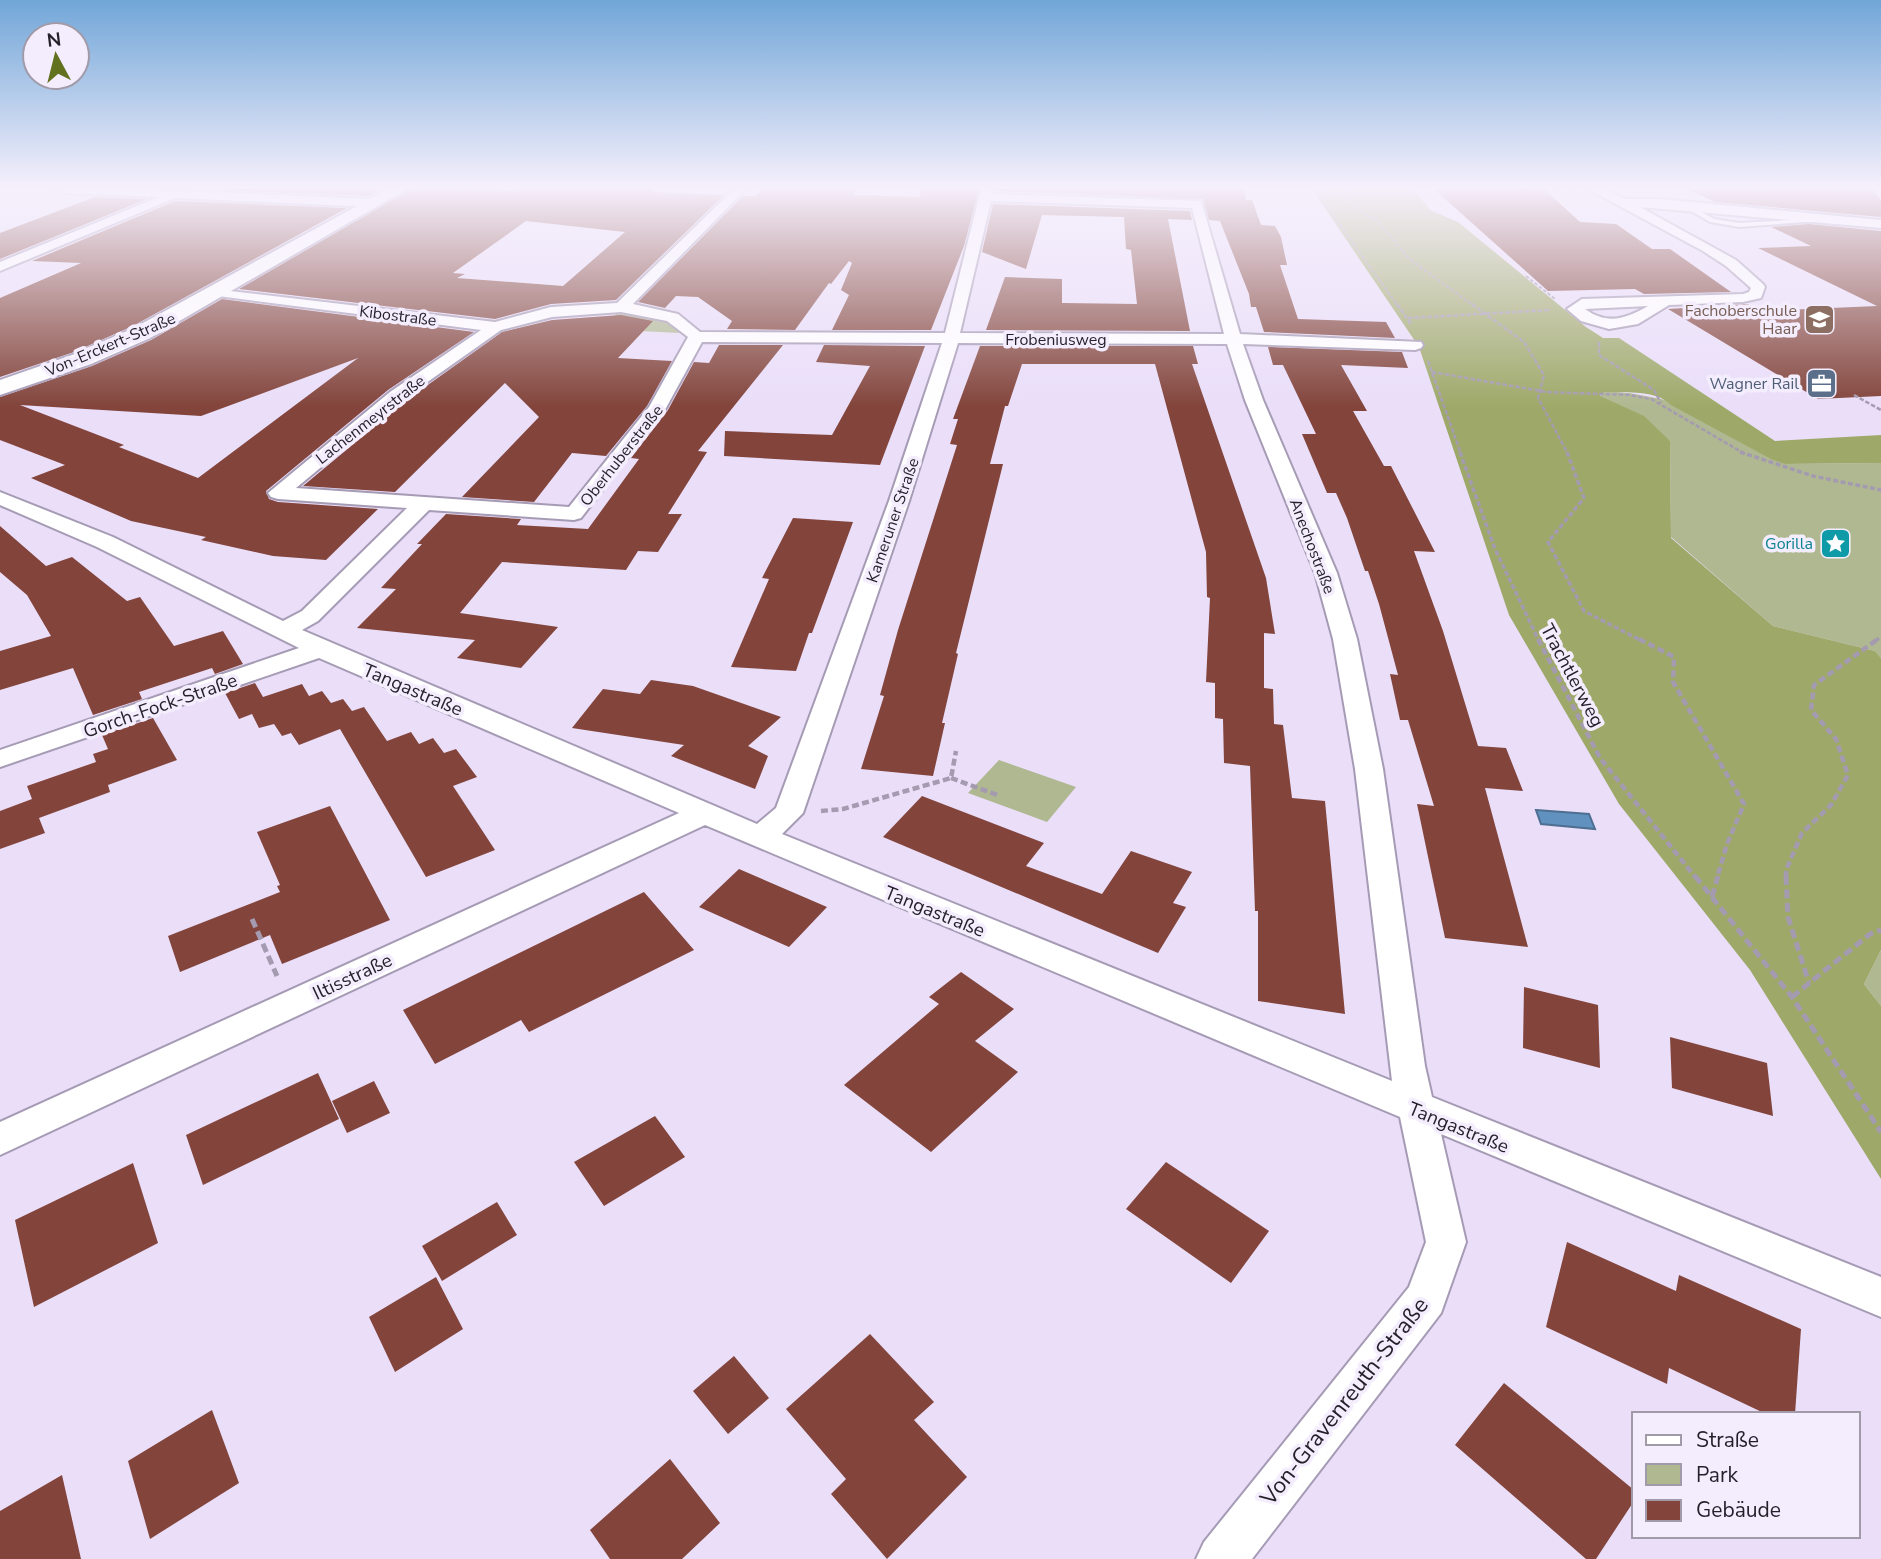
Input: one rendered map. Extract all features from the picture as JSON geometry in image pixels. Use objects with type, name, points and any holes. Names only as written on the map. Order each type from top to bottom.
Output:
[{"type":"street","name":"Von-Erckert-Straße","points":[[0,388],[83,359],[142,333],[271,262]]},
{"type":"street","points":[[621,307],[667,262]]},
{"type":"street","name":"Kameruner Straße","points":[[789,813],[899,501],[951,339],[970,262]]},
{"type":"street","name":"Anechostraße","points":[[1212,262],[1233,339],[1254,400],[1326,573],[1345,639],[1368,769],[1407,1066],[1416,1109]]},
{"type":"street","points":[[1575,308],[1756,295],[1758,287],[1754,279],[1731,262]]},
{"type":"street","name":"Kibostraße","points":[[218,292],[495,327]]},
{"type":"street","points":[[1575,308],[1595,321],[1624,324],[1640,319],[1664,301]]},
{"type":"street","points":[[621,307],[673,318],[690,327],[696,337]]},
{"type":"street","name":"Lachenmeyrstraße","points":[[424,504],[278,493],[396,396],[495,327],[551,312],[621,307]]},
{"type":"street","name":"Frobeniusweg","points":[[696,337],[1233,339],[1420,349]]},
{"type":"street","name":"Oberhuberstraße","points":[[424,504],[574,514],[658,409],[681,373],[696,337]]},
{"type":"street","points":[[285,630],[310,616],[424,504]]},
{"type":"street","name":"Tangastraße","points":[[7,507],[105,542],[320,649],[861,880],[1881,1297]]},
{"type":"street","name":"Gorch-Fock-Straße","points":[[0,760],[320,649]]},
{"type":"street","name":"Iltisstraße","points":[[0,1139],[705,813]]},
{"type":"street","points":[[761,836],[789,813]]},
{"type":"street","name":"Von-Gravenreuth-Straße","points":[[1221,1559],[1426,1299],[1446,1242],[1416,1109]]},
{"type":"path","points":[[1366,262],[1413,327]]},
{"type":"path","points":[[1413,262],[1511,331],[1533,355],[1544,375],[1538,398],[1557,427],[1584,498],[1548,542],[1584,611],[1674,657],[1673,682],[1744,804],[1727,844],[1712,897]]},
{"type":"path","points":[[1526,276],[1556,300],[1575,308]]},
{"type":"path","points":[[1408,318],[1575,308]]},
{"type":"path","points":[[1595,321],[1599,355],[1654,390],[1661,404]]},
{"type":"path","name":"Trachtlerweg","points":[[1420,349],[1432,372],[1495,549],[1600,758],[1792,997],[1881,1132]]},
{"type":"path","points":[[1432,372],[1540,390],[1629,395],[1661,404],[1740,452],[1813,476],[1881,490]]},
{"type":"path","points":[[1856,396],[1880,410]]},
{"type":"path","points":[[1809,984],[1788,917],[1786,870],[1802,833],[1831,805],[1848,775],[1836,738],[1811,710],[1814,685],[1881,637]]},
{"type":"path","points":[[951,778],[956,751]]},
{"type":"path","points":[[789,813],[843,809],[951,778],[1000,796]]},
{"type":"path","points":[[252,919],[280,984]]},
{"type":"path","points":[[1792,997],[1870,934],[1881,930]]},
{"type":"green space","points":[[1361,262],[1506,262],[1586,327],[1603,338],[1619,338],[1775,441],[1881,435],[1881,463],[1785,464],[1771,459],[1658,397],[1621,392],[1604,392],[1600,396],[1644,416],[1670,441],[1671,538],[1773,626],[1875,651],[1881,658],[1881,950],[1864,984],[1881,1006],[1881,1179],[1750,970],[1619,804],[1509,615],[1419,347]]},
{"type":"green space","points":[[622,312],[662,320],[680,333],[601,329],[616,314]]},
{"type":"green space","points":[[1604,391],[1666,400],[1785,464],[1881,463],[1881,658],[1875,651],[1773,626],[1671,537],[1670,441],[1600,397]]},
{"type":"green space","points":[[999,760],[1076,787],[1047,822],[968,793]]},
{"type":"green space","points":[[1881,950],[1881,1006],[1864,984]]},
{"type":"water","points":[[1536,810],[1589,814],[1595,829],[1541,824]]},
{"type":"building","points":[[50,262],[250,262],[133,326],[74,352],[0,377],[0,298],[81,263]]},
{"type":"building","points":[[286,262],[469,262],[453,273],[465,274],[457,278],[563,286],[591,262],[655,262],[616,300],[551,304],[495,319],[239,289]]},
{"type":"building","points":[[678,262],[848,262],[831,284],[829,283],[795,330],[727,329],[732,321],[698,297],[676,296],[665,308],[638,302]]},
{"type":"building","points":[[850,262],[958,262],[931,330],[832,330],[849,295],[841,290],[852,263]]},
{"type":"building","points":[[1007,262],[1028,262],[1026,269]]},
{"type":"building","points":[[1132,262],[1176,262],[1190,331],[986,330],[1005,277],[1062,279],[1062,303],[1137,304]]},
{"type":"building","points":[[1236,262],[1286,262],[1287,265],[1280,265],[1298,319],[1386,322],[1395,338],[1264,332],[1256,307],[1251,307],[1249,294]]},
{"type":"building","points":[[1515,262],[1688,262],[1731,292],[1644,294],[1635,289],[1548,291]]},
{"type":"building","points":[[1786,262],[1881,262],[1881,396],[1818,399],[1668,309],[1748,304],[1759,311],[1877,306]]},
{"type":"building","points":[[222,299],[474,332],[388,390],[266,491],[269,499],[278,502],[378,509],[326,560],[273,556],[201,540],[206,537],[131,521],[31,478],[65,465],[0,440],[0,397],[92,366],[151,340]],"holes":[[[358,358],[198,478],[119,447],[124,445],[20,405],[201,416]]]},
{"type":"building","points":[[621,315],[653,321],[618,358],[672,361],[647,406],[606,456],[572,453],[534,502],[462,497],[539,417],[505,383],[395,492],[303,486],[404,402],[502,332],[552,320]]},
{"type":"building","points":[[719,345],[783,345],[698,451],[707,452],[668,514],[682,514],[658,552],[638,551],[626,570],[502,562],[460,613],[558,627],[521,668],[457,658],[475,640],[357,628],[396,589],[381,588],[446,514],[521,519],[517,525],[588,529],[639,459],[631,458],[668,410],[694,362],[709,363]]},
{"type":"building","points":[[824,345],[925,346],[880,465],[724,456],[725,431],[832,435],[870,366],[816,362]]},
{"type":"building","points":[[980,346],[1193,346],[1198,364],[1192,364],[1266,578],[1275,634],[1264,633],[1264,688],[1273,689],[1274,724],[1283,725],[1292,798],[1325,801],[1345,1014],[1258,1001],[1258,911],[1255,911],[1250,766],[1224,763],[1223,719],[1215,718],[1215,683],[1206,682],[1210,598],[1207,597],[1206,552],[1155,364],[1022,364],[1008,406],[1005,406],[990,464],[1003,464],[956,653],[958,654],[933,776],[861,769],[884,696],[880,695],[898,630],[957,445],[950,444],[958,419],[953,419]]},
{"type":"building","points":[[1268,347],[1402,352],[1408,368],[1341,365],[1367,411],[1353,411],[1384,466],[1391,466],[1435,552],[1414,551],[1443,631],[1478,746],[1506,748],[1523,791],[1485,788],[1528,947],[1445,938],[1417,804],[1434,806],[1408,720],[1400,720],[1390,674],[1398,675],[1379,604],[1336,493],[1327,493],[1302,434],[1316,434],[1283,365],[1273,365]]},
{"type":"building","points":[[793,518],[853,522],[812,633],[809,633],[796,671],[731,667],[769,579],[762,578]]},
{"type":"building","points":[[0,526],[46,566],[72,557],[127,601],[140,597],[174,646],[223,631],[243,664],[215,674],[212,668],[139,692],[142,699],[93,715],[73,668],[0,690],[0,651],[51,636],[27,595],[0,572]]},
{"type":"building","points":[[651,680],[693,686],[781,717],[748,746],[768,756],[755,789],[671,756],[684,745],[572,728],[603,689],[640,694]]},
{"type":"building","points":[[255,683],[263,697],[302,684],[309,696],[322,691],[331,703],[343,699],[352,711],[364,707],[387,741],[411,732],[419,744],[433,738],[444,753],[456,749],[477,777],[453,786],[495,850],[426,877],[340,729],[299,745],[291,733],[282,736],[274,724],[259,728],[252,714],[239,719],[225,693]]},
{"type":"building","points":[[153,718],[177,760],[108,785],[110,792],[39,818],[45,833],[0,849],[0,811],[32,799],[27,786],[96,762],[93,754],[108,749],[102,735]]},
{"type":"building","points":[[922,796],[1044,843],[1026,866],[1102,894],[1131,851],[1192,872],[1173,903],[1186,907],[1158,953],[883,837]]},
{"type":"building","points":[[330,806],[390,920],[282,964],[270,935],[180,972],[168,936],[280,892],[277,886],[280,885],[257,832]]},
{"type":"building","points":[[739,869],[827,907],[789,947],[699,907]]},
{"type":"building","points":[[644,892],[694,950],[529,1032],[521,1020],[435,1064],[403,1010]]},
{"type":"building","points":[[961,972],[1014,1009],[975,1041],[1018,1072],[931,1152],[844,1085],[939,1004],[929,997]]},
{"type":"building","points":[[1524,987],[1598,1005],[1600,1068],[1523,1048]]},
{"type":"building","points":[[1670,1037],[1767,1063],[1773,1116],[1672,1088]]},
{"type":"building","points":[[318,1073],[339,1119],[203,1185],[186,1135]]},
{"type":"building","points":[[374,1081],[390,1113],[347,1133],[332,1101]]},
{"type":"building","points":[[655,1116],[685,1157],[604,1206],[574,1162]]},
{"type":"building","points":[[1166,1162],[1269,1231],[1231,1283],[1126,1209]]},
{"type":"building","points":[[133,1163],[158,1243],[34,1307],[15,1220]]},
{"type":"building","points":[[497,1202],[517,1235],[442,1281],[422,1246]]},
{"type":"building","points":[[1567,1242],[1676,1291],[1679,1275],[1801,1329],[1795,1412],[1762,1412],[1669,1368],[1667,1384],[1546,1327]]},
{"type":"building","points":[[436,1277],[463,1329],[395,1372],[369,1317]]},
{"type":"building","points":[[870,1334],[934,1402],[914,1420],[967,1477],[887,1559],[831,1494],[846,1479],[786,1409]]},
{"type":"building","points":[[734,1356],[769,1398],[728,1434],[693,1391]]},
{"type":"building","points":[[1504,1383],[1632,1488],[1632,1504],[1596,1559],[1586,1559],[1455,1445]]},
{"type":"building","points":[[212,1410],[239,1483],[150,1539],[128,1461]]},
{"type":"building","points":[[670,1459],[720,1523],[682,1559],[610,1559],[590,1530]]},
{"type":"building","points":[[62,1475],[81,1559],[0,1559],[0,1511]]},
{"type":"place","name":"Fachoberschule Haar","points":[[1820,319]]},
{"type":"place","name":"Wagner Rail","points":[[1822,383]]},
{"type":"place","name":"Gorilla","points":[[1836,543]]}]
